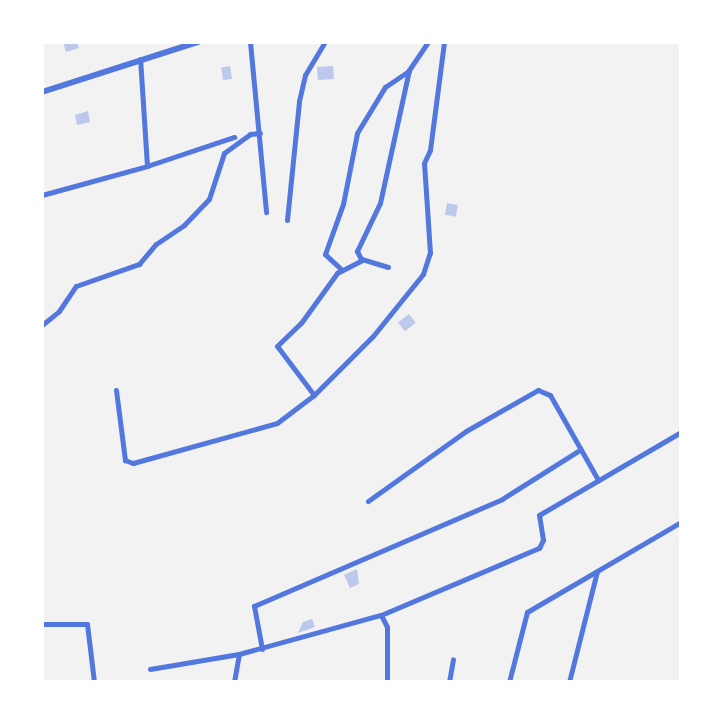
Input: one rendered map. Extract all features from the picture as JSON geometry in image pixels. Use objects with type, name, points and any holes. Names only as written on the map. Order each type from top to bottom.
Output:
[{"type":"street","points":[[42,92],[140,58],[198,42]]},
{"type":"street","points":[[250,42],[264,161],[260,190],[266,212]]},
{"type":"street","points":[[287,220],[299,101],[305,75],[325,42]]},
{"type":"street","points":[[342,270],[325,254],[343,204],[357,133],[385,87],[409,70],[428,42]]},
{"type":"street","points":[[116,390],[119,432],[129,463],[275,424],[314,395],[373,336],[424,272],[430,249],[424,163],[430,150],[444,42]]},
{"type":"street","points":[[140,58],[147,166]]},
{"type":"street","points":[[388,267],[364,260],[357,251],[380,203],[409,70]]},
{"type":"street","points":[[42,325],[76,286],[139,264],[160,241],[184,225],[209,199],[224,153],[250,134],[260,133]]},
{"type":"street","points":[[42,195],[147,166],[234,137]]},
{"type":"street","points":[[314,395],[277,346],[342,270],[364,260]]},
{"type":"street","points":[[368,501],[466,431],[538,390],[550,395],[598,480]]},
{"type":"street","points":[[150,669],[262,649],[381,615],[539,548],[543,540],[539,515],[681,432]]},
{"type":"street","points":[[262,649],[254,606],[502,499],[581,449]]},
{"type":"street","points":[[509,682],[523,616],[681,522]]},
{"type":"street","points":[[569,682],[598,569]]},
{"type":"street","points":[[381,615],[387,627],[387,682]]},
{"type":"street","points":[[42,624],[87,624],[94,682]]},
{"type":"street","points":[[234,682],[239,654]]},
{"type":"street","points":[[449,682],[453,659]]},
{"type":"building","points":[[63,42],[77,42],[79,48],[66,52]]},
{"type":"building","points":[[230,66],[232,79],[223,80],[221,67]]},
{"type":"building","points":[[333,66],[334,79],[318,80],[317,67]]},
{"type":"building","points":[[88,111],[90,122],[77,125],[75,115]]},
{"type":"building","points":[[447,203],[458,205],[456,217],[445,215]]},
{"type":"building","points":[[409,314],[416,323],[405,331],[398,323]]},
{"type":"building","points":[[357,569],[359,584],[350,588],[344,575]]},
{"type":"building","points":[[312,619],[315,627],[298,633],[303,622]]}]
